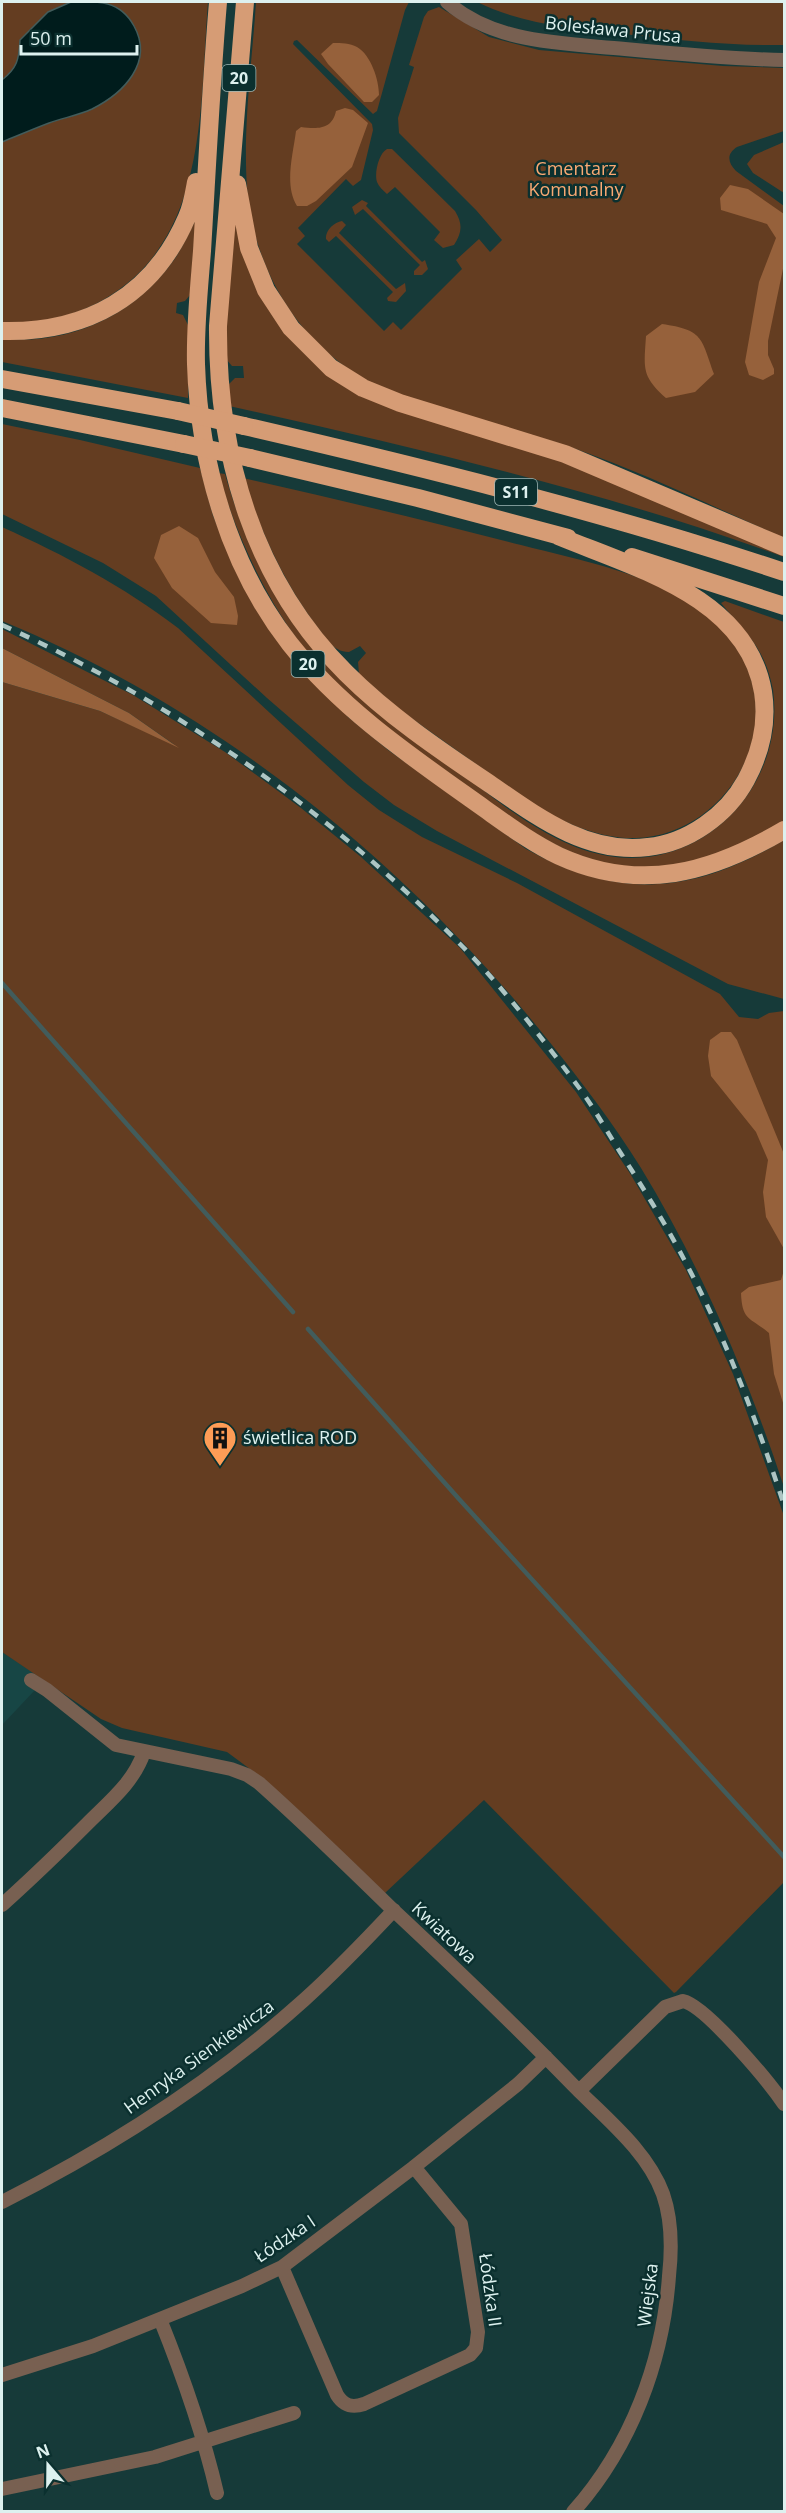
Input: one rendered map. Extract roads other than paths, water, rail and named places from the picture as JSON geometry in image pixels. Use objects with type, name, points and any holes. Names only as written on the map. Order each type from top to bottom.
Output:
[{"type":"highway","name":"20","points":[[218,2],[207,136],[196,362],[204,443],[217,496],[233,542],[264,604],[290,644],[362,719],[525,837],[559,856],[592,868],[635,876],[666,874],[717,864],[784,830]]},
{"type":"highway","name":"20","points":[[245,2],[233,155],[240,203],[255,267],[291,328],[331,368],[363,388],[400,403],[566,454],[784,547]]},
{"type":"highway","points":[[2,331],[28,332],[66,326],[93,316],[117,303],[141,284],[174,245],[189,215],[207,136]]},
{"type":"highway","points":[[233,155],[218,326],[218,374],[224,426],[243,504],[262,553],[284,596],[322,647],[367,693],[434,746],[545,822],[595,843],[624,848],[670,843],[692,833],[722,811],[741,789],[753,767],[762,743],[765,723],[765,703],[757,669],[736,633],[710,607],[667,582],[558,536]]},
{"type":"highway","name":"S11","points":[[2,379],[178,411],[441,473],[600,514],[784,572]]},
{"type":"highway","name":"S11","points":[[2,408],[250,458],[418,498],[660,565],[784,606]]},
{"type":"street","name":"Bolesława Prusa","points":[[447,2],[487,26],[525,38],[703,57],[784,60]]},
{"type":"street","name":"Kwiatowa","points":[[31,1680],[47,1690],[111,1742],[144,1752],[231,1770],[253,1778],[394,1910],[579,2091]]},
{"type":"street","points":[[2,1905],[57,1855],[130,1781],[140,1765],[144,1752]]},
{"type":"street","name":"Henryka Sienkiewicza","points":[[2,2202],[112,2141],[180,2097],[240,2053],[304,1999],[394,1910]]},
{"type":"street","points":[[579,2091],[665,2007],[683,2001],[694,2005],[758,2070],[784,2104]]},
{"type":"street","name":"Łódzka I","points":[[2,2375],[71,2354],[282,2267],[414,2167],[518,2084],[546,2057]]},
{"type":"street","name":"Wiejska","points":[[579,2091],[636,2151],[656,2178],[668,2212],[671,2249],[666,2309],[649,2380],[641,2403],[614,2455],[581,2509]]},
{"type":"street","name":"Łódzka II","points":[[282,2267],[341,2402],[351,2406],[364,2404],[465,2359],[473,2353],[478,2342],[465,2238],[461,2224],[414,2167]]},
{"type":"street","points":[[160,2319],[190,2395],[205,2442],[217,2493]]},
{"type":"street","points":[[2,2489],[110,2468],[205,2442],[294,2413]]},
{"type":"waterway","points":[[2,983],[293,1312]]},
{"type":"waterway","points":[[308,1329],[784,1857]]},
{"type":"railway","points":[[2,625],[127,688],[246,763],[357,848],[410,895],[491,977],[583,1093],[672,1238],[703,1296],[729,1355],[753,1415],[784,1505]]},
{"type":"place","name":"świetlica ROD","points":[[220,1467]]},
{"type":"park label","name":"Cmentarz Komunalny","points":[[576,180]]}]
